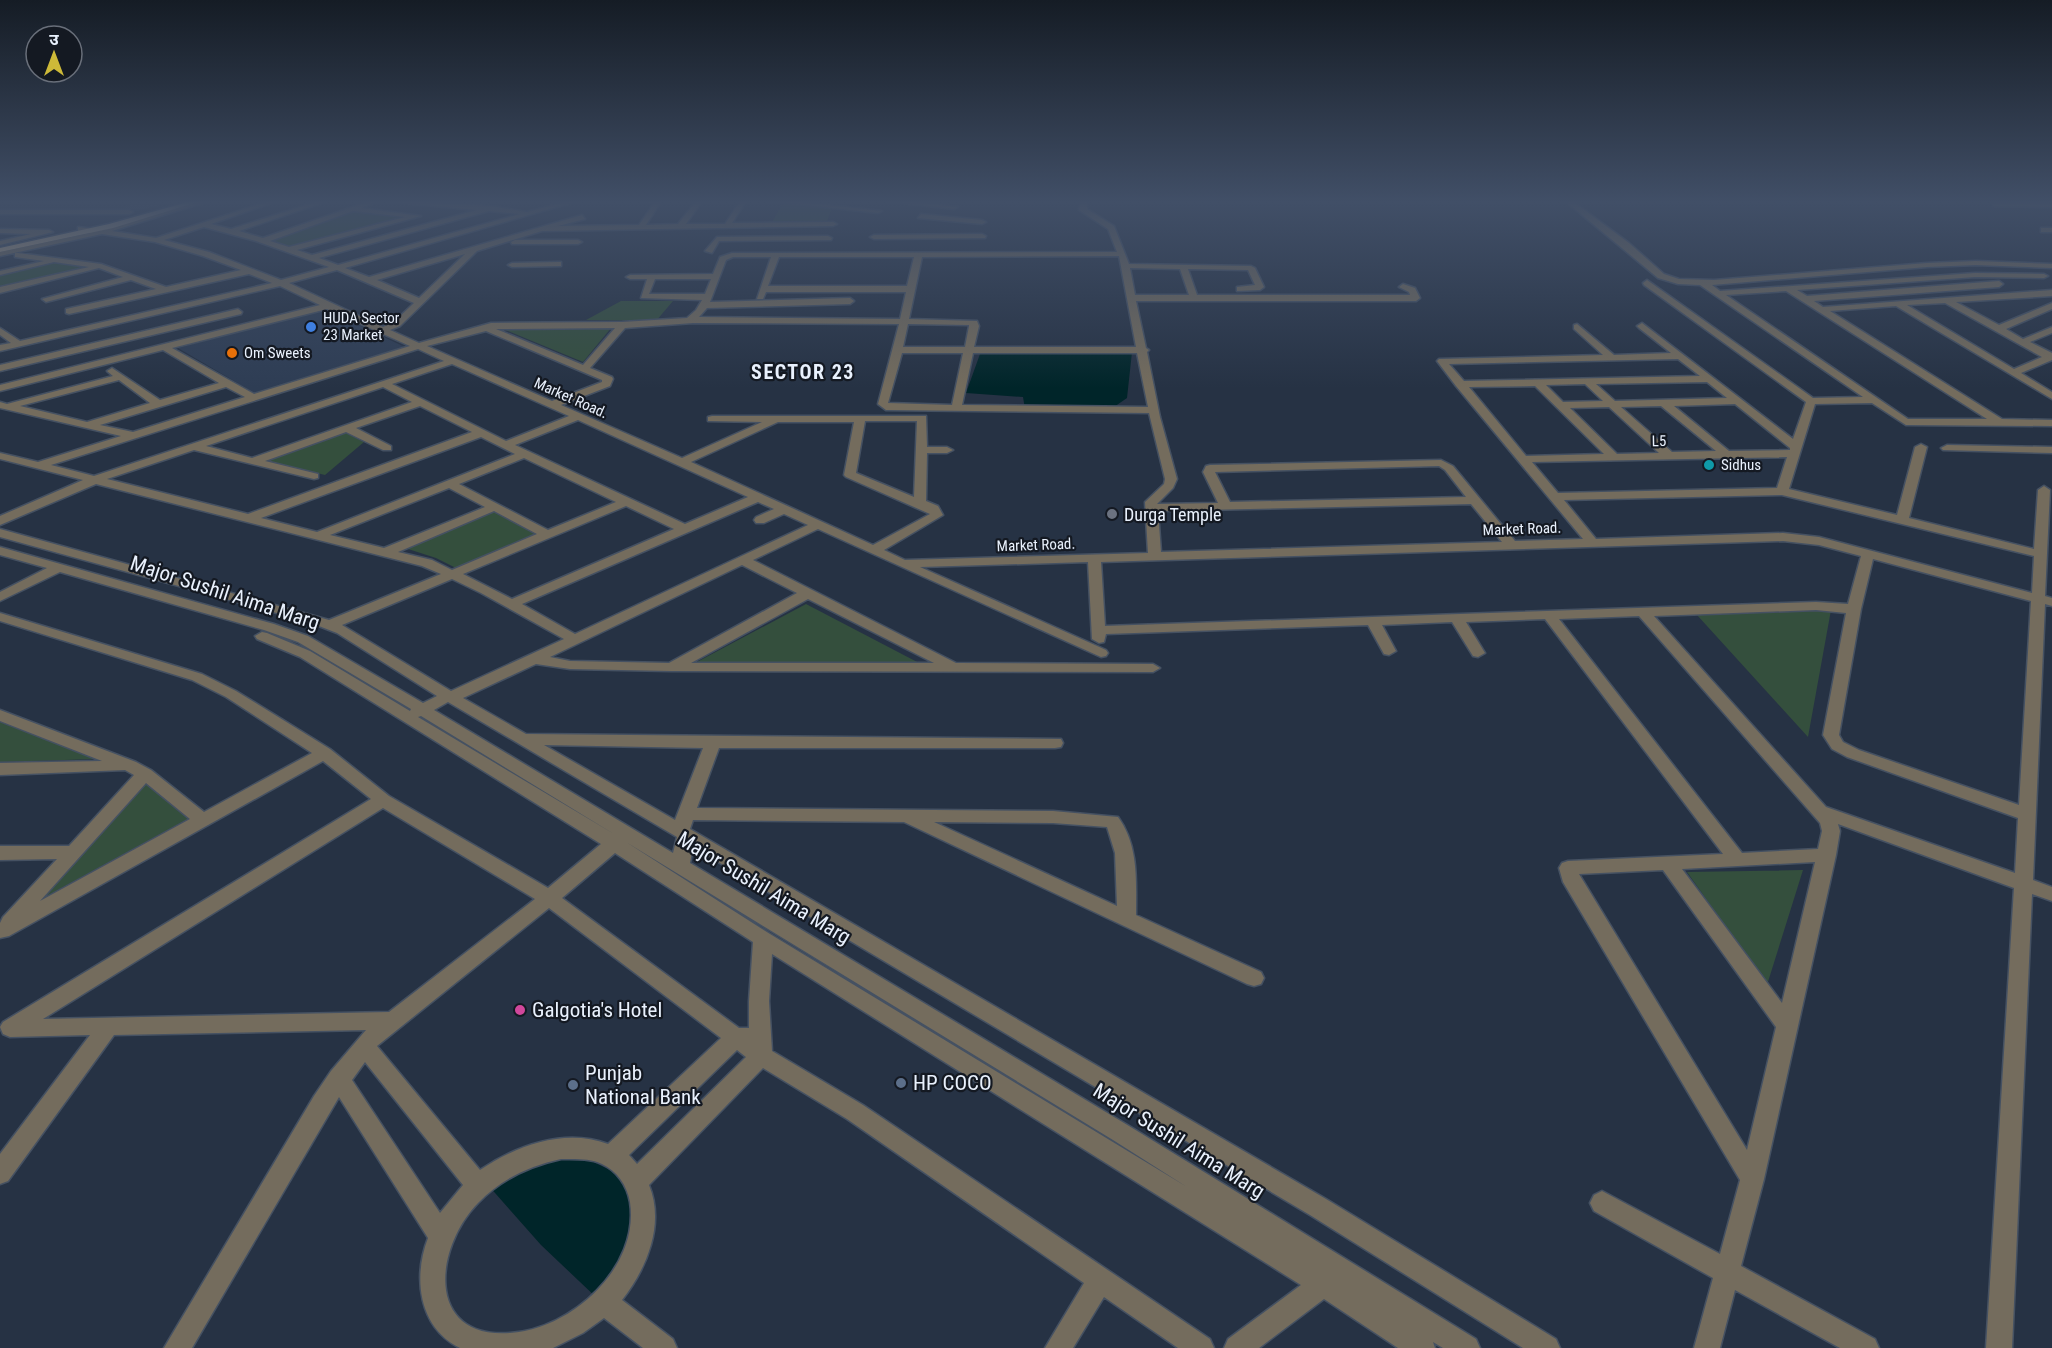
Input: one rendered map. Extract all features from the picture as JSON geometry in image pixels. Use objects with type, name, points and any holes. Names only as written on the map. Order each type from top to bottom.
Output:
[{"type":"street","points":[[0,273],[48,263]]},
{"type":"street","points":[[81,263],[101,266],[166,290]]},
{"type":"street","name":"Market Road.","points":[[229,263],[281,283],[328,306],[682,462],[903,564],[1783,537],[1819,541],[2044,600]]},
{"type":"street","points":[[330,263],[420,302]]},
{"type":"street","points":[[0,348],[281,283],[356,263]]},
{"type":"street","points":[[369,280],[427,263]]},
{"type":"street","points":[[384,330],[397,324],[461,263]]},
{"type":"street","points":[[693,320],[706,301],[721,263]]},
{"type":"street","points":[[757,303],[773,263]]},
{"type":"street","points":[[917,263],[900,350],[883,404],[886,407],[1155,410]]},
{"type":"street","points":[[1124,263],[1171,482],[1152,498],[1150,508],[1155,556]]},
{"type":"street","points":[[1645,263],[1661,276],[1678,281],[1703,283],[1927,265],[2052,266]]},
{"type":"street","points":[[503,273],[512,265],[558,264]]},
{"type":"street","points":[[0,290],[101,266]]},
{"type":"street","points":[[1125,266],[1183,266],[1251,268],[1260,287],[1192,292],[1183,266]]},
{"type":"street","points":[[69,311],[250,271]]},
{"type":"street","points":[[1720,293],[1975,275],[2052,276]]},
{"type":"street","points":[[242,281],[264,276]]},
{"type":"street","points":[[630,277],[716,276]]},
{"type":"street","points":[[46,299],[132,277]]},
{"type":"street","points":[[652,277],[644,296],[757,303],[850,301]]},
{"type":"street","points":[[1647,283],[1811,401],[1874,400]]},
{"type":"street","points":[[1703,283],[1902,420],[1913,424],[2052,423]]},
{"type":"street","points":[[1807,299],[1999,284]]},
{"type":"street","points":[[21,285],[97,326]]},
{"type":"street","points":[[1132,298],[1416,298],[1412,290],[1403,287]]},
{"type":"street","points":[[764,289],[910,289]]},
{"type":"street","points":[[842,321],[853,289]]},
{"type":"street","points":[[1790,289],[2003,424]]},
{"type":"street","points":[[1824,309],[2052,294]]},
{"type":"street","points":[[216,298],[260,324]]},
{"type":"street","points":[[1947,300],[2050,356]]},
{"type":"street","points":[[1898,304],[2052,396]]},
{"type":"street","points":[[0,388],[328,306]]},
{"type":"street","points":[[1998,329],[2052,306]]},
{"type":"street","points":[[0,368],[238,312]]},
{"type":"street","points":[[38,466],[485,327],[622,325],[693,320],[906,320],[975,323],[957,408]]},
{"type":"street","points":[[585,368],[622,325]]},
{"type":"street","points":[[1642,326],[1796,451]]},
{"type":"street","points":[[485,327],[608,379],[608,381],[550,405]]},
{"type":"street","points":[[1577,327],[1611,357]]},
{"type":"street","points":[[2023,342],[2052,330]]},
{"type":"street","points":[[0,331],[19,344]]},
{"type":"street","points":[[166,348],[253,398]]},
{"type":"street","points":[[900,350],[1144,350]]},
{"type":"street","points":[[1592,542],[1442,361],[1680,356]]},
{"type":"street","points":[[2013,373],[2050,356]]},
{"type":"street","points":[[0,521],[94,480],[453,361]]},
{"type":"street","points":[[100,363],[159,404]]},
{"type":"street","points":[[4,405],[120,377]]},
{"type":"street","points":[[1460,384],[1708,379]]},
{"type":"street","points":[[1587,381],[1668,456]]},
{"type":"street","points":[[1537,382],[1614,457]]},
{"type":"street","points":[[87,425],[228,383]]},
{"type":"street","points":[[384,384],[505,445],[685,529]]},
{"type":"street","points":[[1561,405],[1737,401]]},
{"type":"street","points":[[1782,491],[1811,401]]},
{"type":"street","points":[[251,462],[421,402]]},
{"type":"street","points":[[1664,403],[1725,454]]},
{"type":"street","points":[[4,405],[134,436]]},
{"type":"street","points":[[505,445],[577,417]]},
{"type":"street","points":[[748,432],[710,418],[922,418],[920,503]]},
{"type":"street","points":[[682,462],[778,418]]},
{"type":"street","points":[[860,418],[850,475],[936,511],[936,517],[873,551]]},
{"type":"street","points":[[347,428],[410,459]]},
{"type":"street","points":[[1922,430],[2052,434]]},
{"type":"street","points":[[249,518],[481,433]]},
{"type":"street","points":[[193,447],[314,476]]},
{"type":"street","points":[[1902,520],[1921,447]]},
{"type":"street","points":[[1947,448],[2052,450]]},
{"type":"street","points":[[922,450],[947,450]]},
{"type":"street","name":"L5","points":[[1523,459],[1796,451]]},
{"type":"street","points":[[319,535],[524,454]]},
{"type":"street","points":[[0,456],[427,563],[511,604],[574,639]]},
{"type":"street","points":[[1226,507],[1209,472],[1210,468],[1441,463],[1449,468],[1510,544]]},
{"type":"street","points":[[449,483],[548,535]]},
{"type":"street","points":[[1999,1348],[2028,815],[2044,600],[2040,554],[2044,490]]},
{"type":"street","points":[[1555,497],[1782,491],[2040,554]]},
{"type":"street","points":[[511,604],[756,498]]},
{"type":"street","points":[[1150,508],[1475,500]]},
{"type":"street","points":[[330,626],[626,502]]},
{"type":"street","points":[[386,552],[494,507]]},
{"type":"street","points":[[760,520],[783,510]]},
{"type":"street","points":[[419,716],[454,696],[817,525]]},
{"type":"street","points":[[0,533],[311,618],[342,630],[525,739],[685,827],[1318,1207],[1547,1348]]},
{"type":"street","name":"Major Sushil Aima Marg","points":[[0,551],[275,640],[419,716],[620,838],[762,939],[1323,1284],[1422,1348]]},
{"type":"street","points":[[1868,553],[1854,609],[1831,735],[1832,741],[1841,749],[2028,815]]},
{"type":"street","points":[[1094,558],[1099,660]]},
{"type":"street","name":"Major Sushil Aima Marg","points":[[0,560],[54,570]]},
{"type":"street","points":[[742,560],[953,667]]},
{"type":"street","points":[[903,564],[1099,660]]},
{"type":"street","points":[[0,597],[54,570]]},
{"type":"street","points":[[671,667],[806,594]]},
{"type":"street","points":[[1099,630],[1830,605],[1854,609]]},
{"type":"street","points":[[1643,612],[1820,811],[1828,821],[1831,831],[1752,1179],[1707,1348]]},
{"type":"street","points":[[1549,615],[1737,859]]},
{"type":"street","points":[[0,617],[213,684],[324,753],[383,800],[549,898],[761,1056],[855,1112],[1201,1348]]},
{"type":"street","points":[[1456,618],[1478,653]]},
{"type":"street","points":[[1372,621],[1389,651]]},
{"type":"street","points":[[533,659],[570,665],[671,667],[953,667],[1099,660],[1154,668]]},
{"type":"street","points":[[0,715],[137,770],[202,819]]},
{"type":"street","points":[[525,739],[713,743],[1055,743]]},
{"type":"street","points":[[680,865],[685,827],[713,743]]},
{"type":"street","points":[[1,932],[324,753]]},
{"type":"street","points":[[0,769],[137,770]]},
{"type":"street","points":[[1,932],[74,852],[137,770]]},
{"type":"street","points":[[5,1028],[383,800]]},
{"type":"street","points":[[1820,811],[2052,894]]},
{"type":"street","points":[[685,827],[904,816],[1053,817],[1112,821],[1118,827],[1123,841],[1127,920]]},
{"type":"street","points":[[904,816],[1254,978]]},
{"type":"street","points":[[177,1348],[322,1103],[365,1046],[391,1021],[549,898],[620,838]]},
{"type":"street","name":"Major Sushil Aima Marg","points":[[620,838],[680,865],[1131,1139],[1467,1348]]},
{"type":"street","points":[[0,853],[74,852]]},
{"type":"street","points":[[1752,1179],[1567,871],[1571,866],[1827,855]]},
{"type":"street","points":[[1667,862],[1787,1026]]},
{"type":"street","points":[[636,1181],[761,1056],[762,939]]},
{"type":"street","points":[[5,1028],[391,1021]]},
{"type":"street","points":[[0,1173],[108,1027]]},
{"type":"street","points":[[611,1157],[737,1037],[760,1032]]},
{"type":"street","points":[[365,1046],[478,1186]]},
{"type":"street","points":[[339,1078],[441,1236]]},
{"type":"street","points":[[561,1148],[588,1149],[611,1157],[625,1167],[636,1181],[644,1208],[641,1239],[628,1271],[604,1302],[573,1326],[538,1341],[502,1346],[471,1340],[447,1323],[434,1298],[432,1268],[441,1236],[457,1209],[478,1186],[504,1167],[533,1154],[561,1148]]},
{"type":"street","points":[[1602,1203],[1866,1348]]},
{"type":"street","points":[[1058,1348],[1100,1280]]},
{"type":"street","points":[[1243,1342],[1323,1284]]},
{"type":"street","points":[[604,1302],[664,1348]]},
{"type":"shaded area","points":[[55,263],[92,267],[0,288],[0,275]]},
{"type":"shaded area","points":[[621,301],[673,301],[656,321],[586,320]]},
{"type":"shaded area","points":[[324,309],[407,348],[256,394],[178,348]]},
{"type":"shaded area","points":[[501,328],[611,328],[583,362]]},
{"type":"shaded area","points":[[1132,352],[1127,398],[1111,409],[1025,409],[1023,397],[966,393],[980,354]]},
{"type":"shaded area","points":[[344,432],[364,442],[325,475],[263,460]]},
{"type":"shaded area","points":[[492,511],[535,534],[456,568],[436,558],[405,548]]},
{"type":"shaded area","points":[[806,604],[921,664],[695,663]]},
{"type":"shaded area","points":[[1831,610],[1808,737],[1697,615]]},
{"type":"shaded area","points":[[0,722],[97,759],[0,762]]},
{"type":"shaded area","points":[[145,783],[188,819],[45,897]]},
{"type":"shaded area","points":[[1803,870],[1767,985],[1687,872]]},
{"type":"shaded area","points":[[577,1154],[614,1172],[632,1194],[630,1256],[599,1300],[541,1245],[488,1185],[524,1161]]},
{"type":"place","name":"HUDA Sector 23 Market","points":[[311,327]]},
{"type":"place","name":"Om Sweets","points":[[232,353]]},
{"type":"place","name":"Sidhus","points":[[1709,465]]},
{"type":"place","name":"Durga Temple","points":[[1112,514]]},
{"type":"place","name":"Galgotia's Hotel","points":[[520,1010]]},
{"type":"place","name":"HP COCO","points":[[901,1083]]},
{"type":"place","name":"Punjab National Bank","points":[[573,1085]]},
{"type":"district","name":"SECTOR 23","points":[[803,372]]}]
